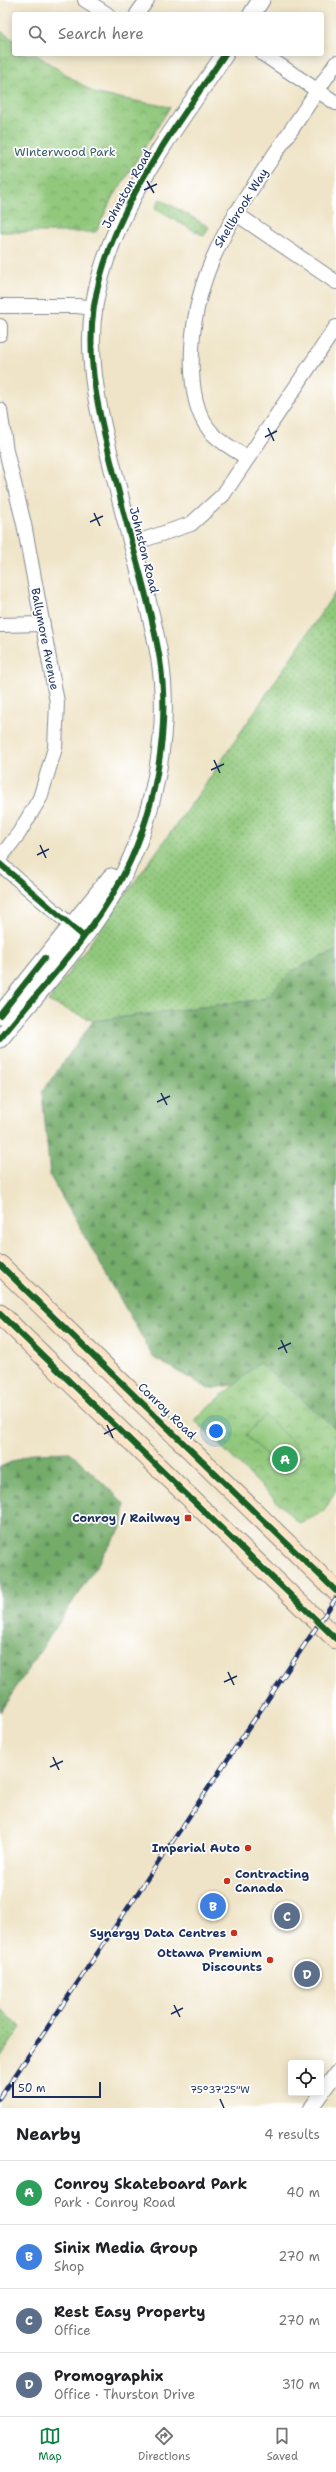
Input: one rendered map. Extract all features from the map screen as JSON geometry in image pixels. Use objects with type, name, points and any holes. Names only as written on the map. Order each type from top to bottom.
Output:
[{"type":"main road","name":"Conroy Road","points":[[0,1265],[336,1590]]},
{"type":"main road","points":[[0,1314],[336,1639]]},
{"type":"street","points":[[85,0],[104,12]]},
{"type":"street","points":[[138,12],[147,0]]},
{"type":"street","points":[[253,12],[261,0]]},
{"type":"street","name":"Johnston Road","points":[[0,1039],[77,931],[139,835],[152,798],[159,769],[162,707],[160,662],[95,389],[92,348],[94,308],[101,270],[125,210],[154,161],[224,56]]},
{"type":"street","points":[[266,56],[336,104]]},
{"type":"street","name":"Shellbrook Way","points":[[248,458],[222,442],[212,433],[202,419],[196,402],[192,366],[194,328],[204,279],[212,256],[235,213],[336,63]]},
{"type":"street","points":[[235,213],[336,282]]},
{"type":"street","points":[[0,306],[77,306],[94,308]]},
{"type":"street","points":[[0,326],[0,334]]},
{"type":"street","points":[[131,544],[181,528],[197,520],[223,495],[336,327]]},
{"type":"street","name":"Ballymore Avenue","points":[[0,410],[3,451],[24,524],[57,702],[55,748],[40,798],[19,833],[0,858]]},
{"type":"street","points":[[0,624],[43,624]]},
{"type":"street","points":[[0,864],[77,931]]},
{"type":"street","name":"Johnston Road","points":[[0,1014],[77,931]]},
{"type":"street","points":[[311,2108],[336,2074]]},
{"type":"green space","name":"Winterwood Park","points":[[0,31],[12,39],[12,56],[38,56],[96,94],[170,107],[109,204],[96,232],[0,232]]},
{"type":"green space","points":[[160,199],[209,227],[204,236],[155,209]]},
{"type":"green space","points":[[336,591],[336,951],[293,970],[264,999],[93,1021],[48,1001],[205,785]]},
{"type":"green space","points":[[336,951],[336,1447],[270,1378],[209,1389],[154,1358],[50,1176],[42,1092],[93,1021],[264,999],[293,970]]},
{"type":"green space","points":[[259,1363],[336,1429],[336,1490],[324,1511],[300,1524],[194,1420]]},
{"type":"green space","points":[[265,1415],[304,1454],[285,1473],[246,1435]]},
{"type":"green space","points":[[70,1452],[125,1504],[122,1527],[0,1712],[0,1467],[32,1453]]},
{"type":"green space","points":[[0,2010],[21,2027],[0,2058]]},
{"type":"railway","points":[[0,2098],[336,1598]]},
{"type":"cycle path","points":[[0,1039],[78,945],[106,906],[131,860],[150,805],[157,776],[163,717],[163,688],[160,660],[152,619],[108,450],[98,403],[92,354],[94,306],[102,271],[114,237],[129,205],[164,143],[224,56]]},
{"type":"cycle path","points":[[0,864],[83,936]]},
{"type":"cycle path","points":[[0,1015],[45,958]]},
{"type":"cycle path","points":[[0,1265],[336,1591]]},
{"type":"cycle path","points":[[0,1314],[336,1639]]},
{"type":"place","name":"Conroy Skateboard Park","points":[[285,1459]]},
{"type":"place","name":"Conroy / Railway","points":[[188,1518]]},
{"type":"place","name":"Imperial Auto","points":[[248,1848]]},
{"type":"place","name":"Contracting Canada","points":[[227,1881]]},
{"type":"place","name":"Sinix Media Group","points":[[213,1906]]},
{"type":"place","name":"Rest Easy Property","points":[[287,1916]]},
{"type":"place","name":"Synergy Data Centres","points":[[234,1933]]},
{"type":"place","name":"Ottawa Premium Discounts","points":[[270,1960]]},
{"type":"place","name":"Promographix","points":[[307,1974]]}]
